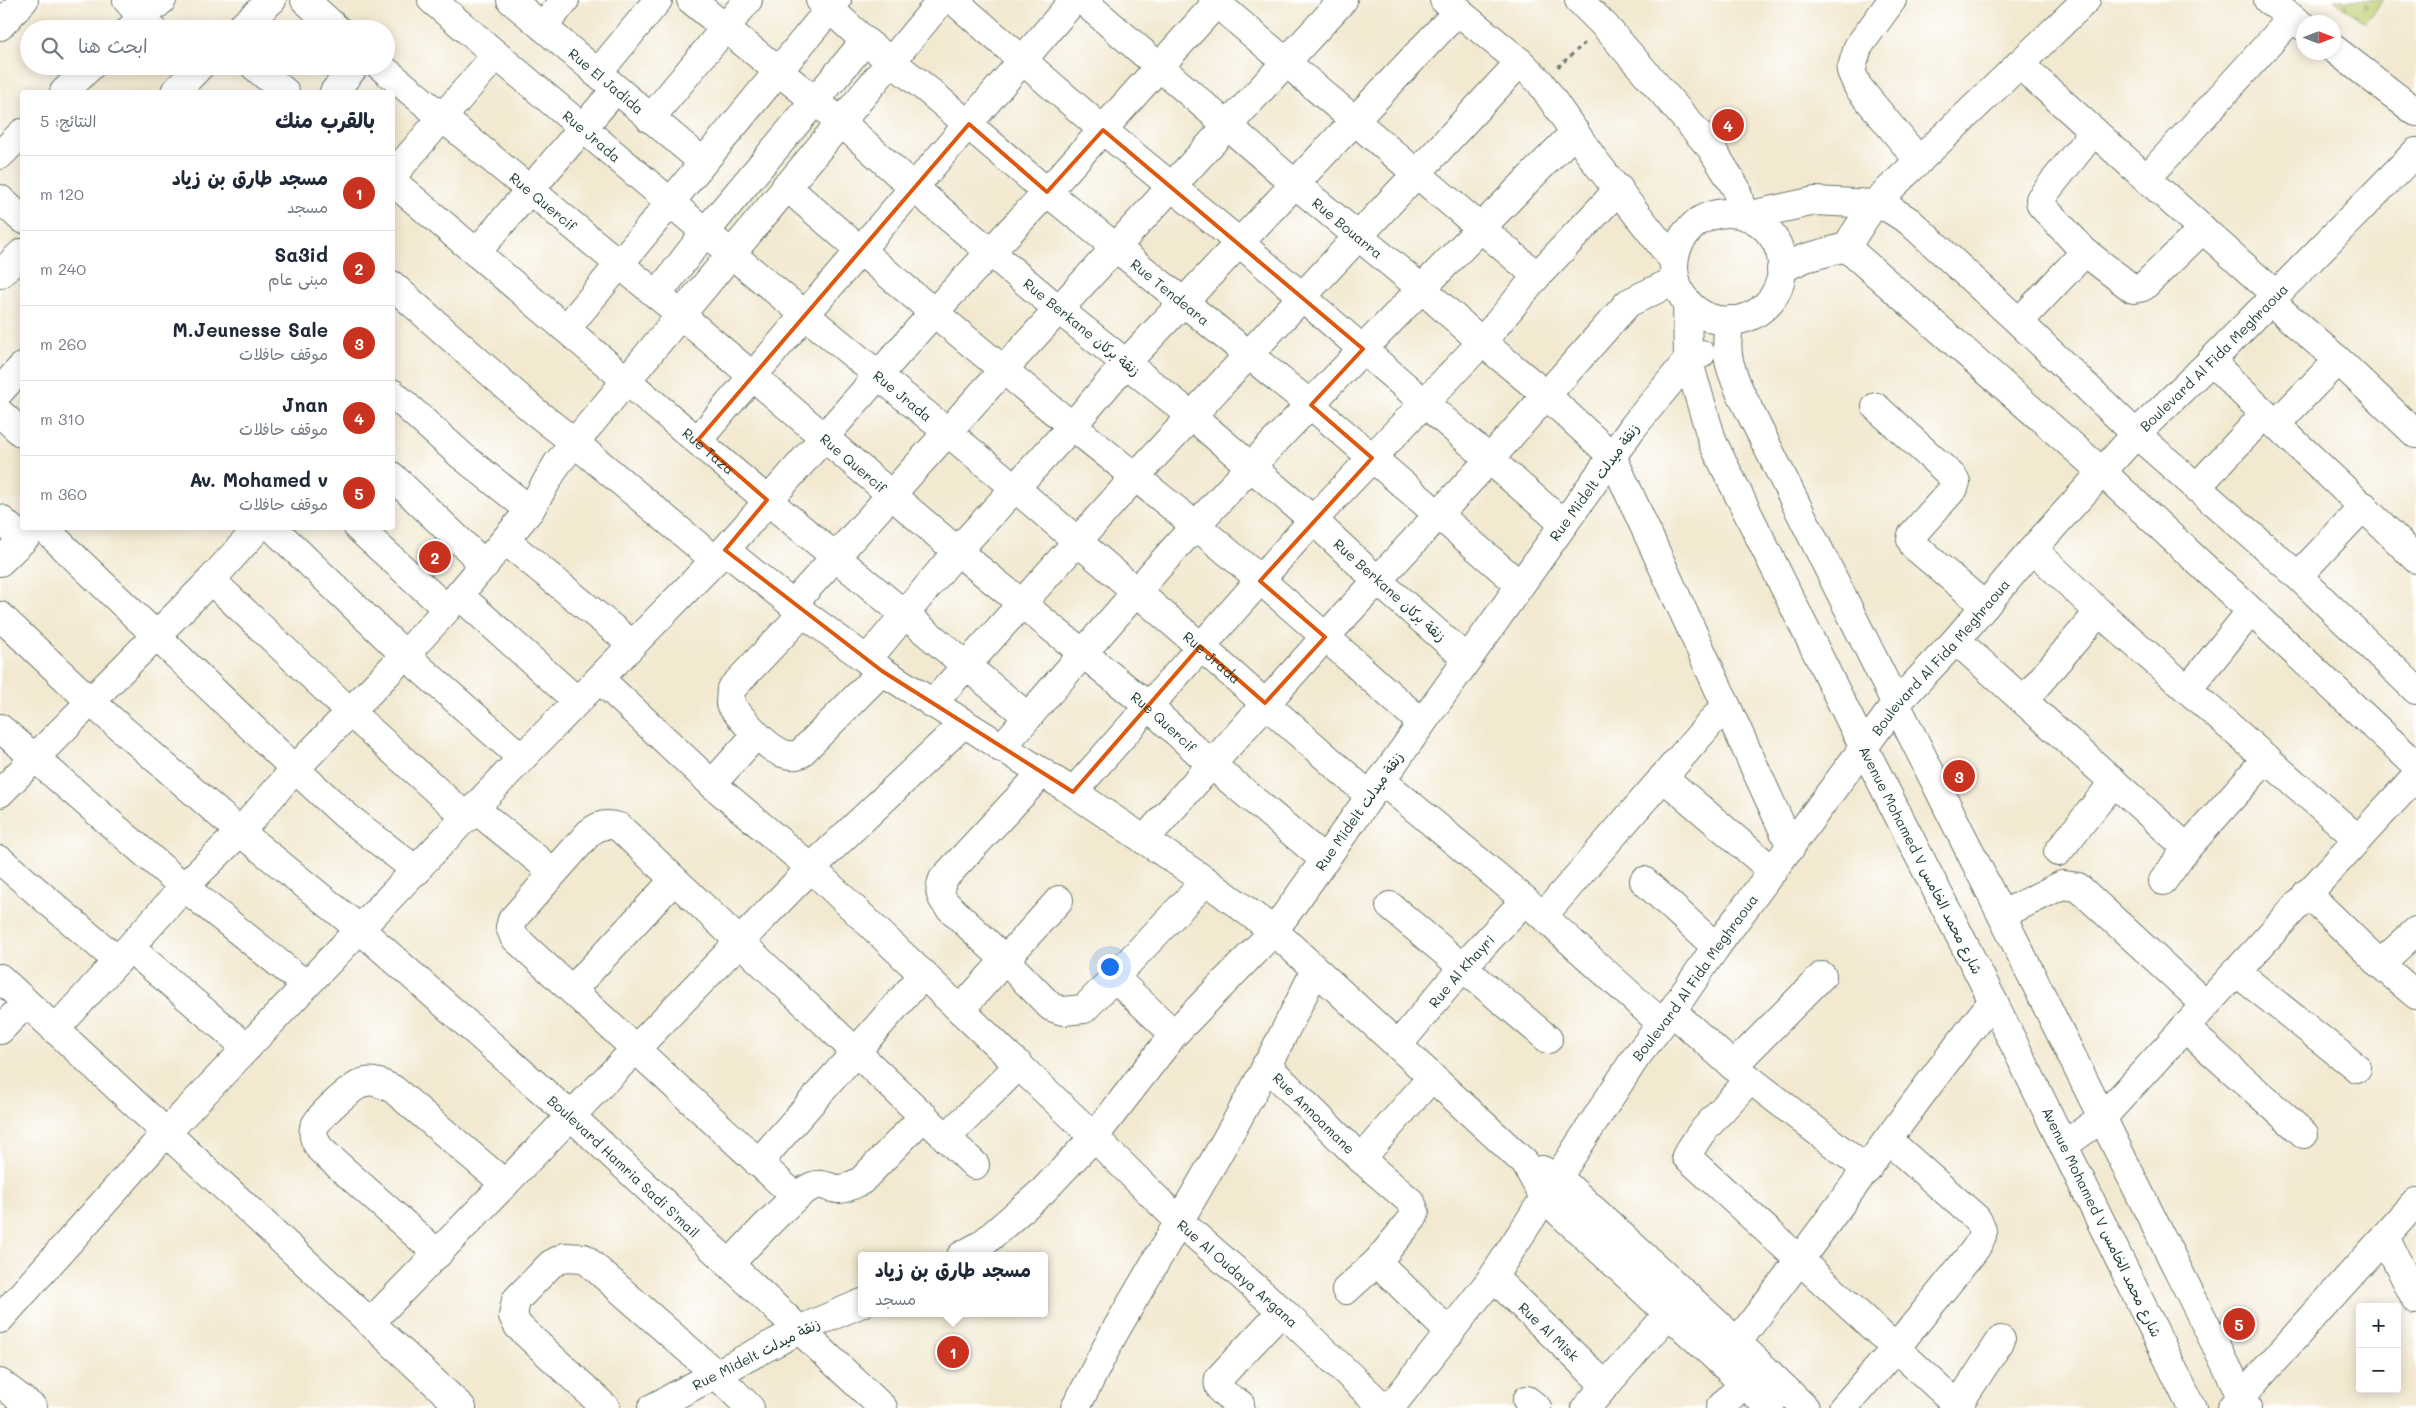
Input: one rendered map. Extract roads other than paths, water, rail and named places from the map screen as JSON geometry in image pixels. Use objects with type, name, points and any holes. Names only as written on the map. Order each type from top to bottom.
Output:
[{"type":"street","points":[[0,26],[24,0]]},
{"type":"street","points":[[138,19],[162,0]]},
{"type":"street","points":[[249,20],[272,0]]},
{"type":"street","points":[[305,0],[327,20]]},
{"type":"street","name":"Rue Jrada","points":[[432,0],[730,253],[1014,487],[1265,703],[1534,908],[1666,1017],[1742,1072],[1867,1170]]},
{"type":"street","name":"Rue El Jadida","points":[[511,0],[702,162]]},
{"type":"street","points":[[543,27],[565,0]]},
{"type":"street","points":[[476,253],[583,128],[606,82],[658,0]]},
{"type":"street","name":"Rue Berkane زنقة بركان","points":[[692,0],[815,100],[914,188],[1058,309],[1193,416],[1250,468],[1314,520],[1378,581],[1468,659]]},
{"type":"street","points":[[650,119],[748,0]]},
{"type":"street","points":[[55,1030],[184,887],[240,832],[295,769],[405,655],[506,541],[530,510],[549,477],[575,443],[730,253],[893,62],[942,0]]},
{"type":"street","points":[[953,0],[1103,130],[1240,242],[1425,402],[1488,460],[1564,524]]},
{"type":"street","points":[[698,440],[1074,0]]},
{"type":"street","name":"Rue Bouarra","points":[[1082,0],[1295,184],[1546,395],[1612,456]]},
{"type":"street","points":[[1343,0],[1058,309],[890,495],[837,557],[798,609],[731,689],[730,704],[756,735],[783,753],[790,756],[800,754],[874,666],[904,614],[957,551],[1073,425],[1126,363],[1354,120],[1451,5],[1520,62],[1540,82],[1618,189],[1702,314],[1711,318],[1728,332],[1731,371],[1740,392],[1895,704],[2003,914],[2240,1405],[2416,1202]]},
{"type":"street","points":[[1579,0],[1605,26],[1711,148],[1736,188],[1744,216],[1768,231],[1780,255],[1781,269],[1778,284],[1771,298],[1760,310],[1746,317],[1728,332]]},
{"type":"street","points":[[1892,0],[1858,47],[1851,71],[1858,87],[1919,161]]},
{"type":"street","points":[[1781,269],[1805,258],[1846,247],[1874,204],[2086,0]]},
{"type":"street","points":[[2268,0],[2296,21]]},
{"type":"street","points":[[0,1319],[165,1134],[306,985],[361,930],[577,700],[600,679],[720,555],[934,312],[1160,68],[1216,1],[1536,276]]},
{"type":"street","points":[[566,329],[779,71],[829,3]]},
{"type":"street","name":"Rue Tendeara","points":[[829,3],[865,41],[969,124],[1047,192],[1311,405],[1520,585]]},
{"type":"street","points":[[2148,178],[2296,24]]},
{"type":"street","points":[[657,295],[706,232],[865,41]]},
{"type":"street","points":[[2341,54],[2416,112]]},
{"type":"street","points":[[395,173],[496,55]]},
{"type":"street","points":[[932,704],[1248,353],[1520,62]]},
{"type":"street","points":[[2019,64],[2203,229],[2416,434]]},
{"type":"street","points":[[66,90],[82,75]]},
{"type":"street","points":[[265,75],[283,90]]},
{"type":"street","points":[[336,90],[348,75]]},
{"type":"street","name":"Rue Quercif","points":[[391,75],[681,315],[957,551],[1148,706],[1212,765],[1324,860]]},
{"type":"street","points":[[2094,131],[2040,200],[2041,205],[2085,252],[2133,289],[2139,290],[2203,229]]},
{"type":"street","points":[[1001,748],[1082,652],[1250,468],[1363,349],[1575,132]]},
{"type":"street","points":[[0,155],[20,135]]},
{"type":"street","name":"Boulevard Al Fida Meghraoua","points":[[1390,1408],[1493,1276],[1636,1057],[1895,704],[1956,640],[2101,471],[2136,434],[2211,362],[2416,152]]},
{"type":"street","name":"Rue Taza","points":[[395,184],[767,500],[1028,717]]},
{"type":"street","points":[[786,186],[860,252],[1073,425],[1134,478],[1196,526],[1422,723]]},
{"type":"street","points":[[1073,792],[1200,646],[1314,520],[1482,342],[1536,276],[1618,189]]},
{"type":"street","points":[[0,199],[20,217]]},
{"type":"street","points":[[1679,281],[1682,238],[1698,222],[1719,213],[1744,216],[1815,201],[1874,204],[1890,209],[1909,221],[2019,322],[2136,434],[2298,576],[2416,690]]},
{"type":"street","points":[[1846,247],[2101,471],[2416,766]]},
{"type":"street","points":[[2019,322],[2085,252]]},
{"type":"street","points":[[0,274],[20,255]]},
{"type":"street","points":[[1144,840],[1324,637],[1378,581],[1628,303],[1679,281]]},
{"type":"street","name":"Avenue Mohamed V شارع محمد الخامس","points":[[1679,281],[1688,360],[1713,443],[1863,746],[1993,1001],[2192,1408]]},
{"type":"street","points":[[395,288],[499,382],[720,555],[798,609],[874,666],[1073,792],[1206,881],[1274,931],[1314,970],[1399,1044],[1431,1078],[1551,1188],[1669,1313],[1752,1375],[1805,1408]]},
{"type":"street","name":"Rue Midelt زنقة ميدلت","points":[[968,1252],[981,1245],[1043,1191],[1094,1137],[1174,1034],[1274,931],[1633,427],[1688,360],[1728,332]]},
{"type":"street","points":[[2196,488],[2338,360]]},
{"type":"street","points":[[2211,362],[2270,420],[2364,506],[2416,558]]},
{"type":"street","points":[[0,391],[20,369]]},
{"type":"street","points":[[395,396],[462,456],[530,510]]},
{"type":"street","points":[[1876,407],[1953,477],[1956,482],[1954,488],[1912,535],[1912,540],[1914,546],[1985,606]]},
{"type":"street","points":[[0,413],[20,431]]},
{"type":"street","points":[[1612,456],[1791,846]]},
{"type":"street","points":[[395,479],[485,565]]},
{"type":"street","points":[[2298,576],[2364,506]]},
{"type":"street","points":[[0,519],[20,526]]},
{"type":"street","points":[[0,793],[210,580],[256,530]]},
{"type":"street","points":[[275,530],[405,655],[522,758]]},
{"type":"street","points":[[361,530],[577,700]]},
{"type":"street","points":[[0,562],[34,531],[156,634],[345,815],[417,871]]},
{"type":"street","points":[[506,541],[632,644]]},
{"type":"street","points":[[2033,549],[2100,612],[2358,838]]},
{"type":"street","points":[[210,580],[350,712],[471,813],[553,872]]},
{"type":"street","points":[[2188,689],[2251,611]]},
{"type":"street","points":[[2024,700],[2100,612]]},
{"type":"street","name":"Boulevard Hamria Sadi S'mail","points":[[0,616],[90,700],[240,832],[361,930],[571,1116],[801,1329],[883,1408]]},
{"type":"street","points":[[1956,640],[2187,848]]},
{"type":"street","name":"Rue Al Oudaya Argana","points":[[600,679],[712,784],[811,868],[1020,1065],[1180,1222],[1282,1311],[1384,1408]]},
{"type":"street","name":"Rue Al Khayri","points":[[1399,1044],[1462,968],[1534,908],[1663,777],[1726,705]]},
{"type":"street","points":[[370,1323],[811,868],[963,724]]},
{"type":"street","points":[[0,728],[184,887],[306,985]]},
{"type":"street","points":[[712,784],[756,735]]},
{"type":"street","points":[[2163,881],[2187,848],[2267,758]]},
{"type":"street","points":[[1042,773],[943,879],[939,889],[941,898],[947,905],[1051,1007],[1063,1011],[1084,1009],[1206,881]]},
{"type":"street","points":[[2064,1145],[2102,1118],[2416,776]]},
{"type":"street","points":[[1663,777],[1773,871]]},
{"type":"street","points":[[2058,852],[2114,782]]},
{"type":"street","points":[[796,1197],[514,937],[510,927],[512,920],[589,833],[606,824],[619,827],[976,1165]]},
{"type":"street","points":[[0,860],[247,1048]]},
{"type":"street","points":[[572,990],[674,880]]},
{"type":"street","points":[[1644,881],[1716,947]]},
{"type":"street","points":[[2003,914],[2062,885],[2078,887],[2205,1004]]},
{"type":"street","points":[[2307,893],[2380,964],[2416,995]]},
{"type":"street","points":[[960,1010],[1059,900]]},
{"type":"street","points":[[1390,906],[1548,1039]]},
{"type":"street","points":[[2380,964],[2416,931]]},
{"type":"street","points":[[1075,1408],[1116,1330],[1180,1222],[1292,1018],[1314,970]]},
{"type":"street","points":[[2235,971],[2357,1068]]},
{"type":"street","points":[[758,1162],[924,974]]},
{"type":"street","points":[[1822,976],[1742,1072],[1686,1156],[1959,1406],[2001,1340]]},
{"type":"street","points":[[1114,977],[1174,1034]]},
{"type":"street","points":[[1,980],[462,1408]]},
{"type":"street","points":[[1737,1342],[1801,1260],[1951,1053],[1993,1001]]},
{"type":"street","points":[[0,1030],[26,1003]]},
{"type":"street","points":[[2184,1027],[2304,1134]]},
{"type":"street","points":[[946,1138],[1020,1065]]},
{"type":"street","name":"Rue Annoamane","points":[[1266,1065],[1362,1159],[1411,1202],[1415,1212],[1413,1218],[1377,1262]]},
{"type":"street","name":"Rue Annoamane","points":[[1362,1159],[1431,1078]]},
{"type":"street","points":[[438,1254],[321,1150],[315,1140],[314,1130],[316,1122],[356,1085],[369,1081],[379,1083],[393,1089],[505,1184]]},
{"type":"street","points":[[729,1264],[796,1197],[810,1186],[818,1184],[838,1189],[861,1181],[924,1116]]},
{"type":"street","points":[[1843,1408],[1895,1349],[1981,1242],[1984,1234],[1976,1218],[1888,1140]]},
{"type":"street","points":[[1551,1188],[1737,1342],[1770,1408]]},
{"type":"street","points":[[2385,1237],[2416,1300]]},
{"type":"street","points":[[606,1408],[518,1326],[513,1316],[516,1300],[551,1264],[565,1257],[584,1258],[716,1374],[750,1408]]},
{"type":"street","points":[[1346,1290],[1377,1262],[1450,1333]]},
{"type":"street","name":"Rue Al Misk","points":[[1493,1276],[1605,1385]]},
{"type":"street","name":"Rue Midelt زنقة ميدلت","points":[[652,1408],[801,1329],[858,1305]]},
{"type":"street","points":[[1240,1408],[1240,1404],[1220,1391],[1217,1385],[1219,1378],[1282,1311]]},
{"type":"street","points":[[1586,1408],[1669,1313]]},
{"type":"street","points":[[1720,1408],[1752,1375]]},
{"type":"street","points":[[0,1383],[33,1408]]},
{"type":"place","name":"Jnan","points":[[1728,125]]},
{"type":"place","name":"Sa3id","points":[[435,557]]},
{"type":"place","name":"M.Jeunesse Sale","points":[[1959,776]]},
{"type":"place","name":"Av. Mohamed v","points":[[2239,1324]]},
{"type":"place","name":"مسجد طارق بن زياد","points":[[953,1352]]}]
